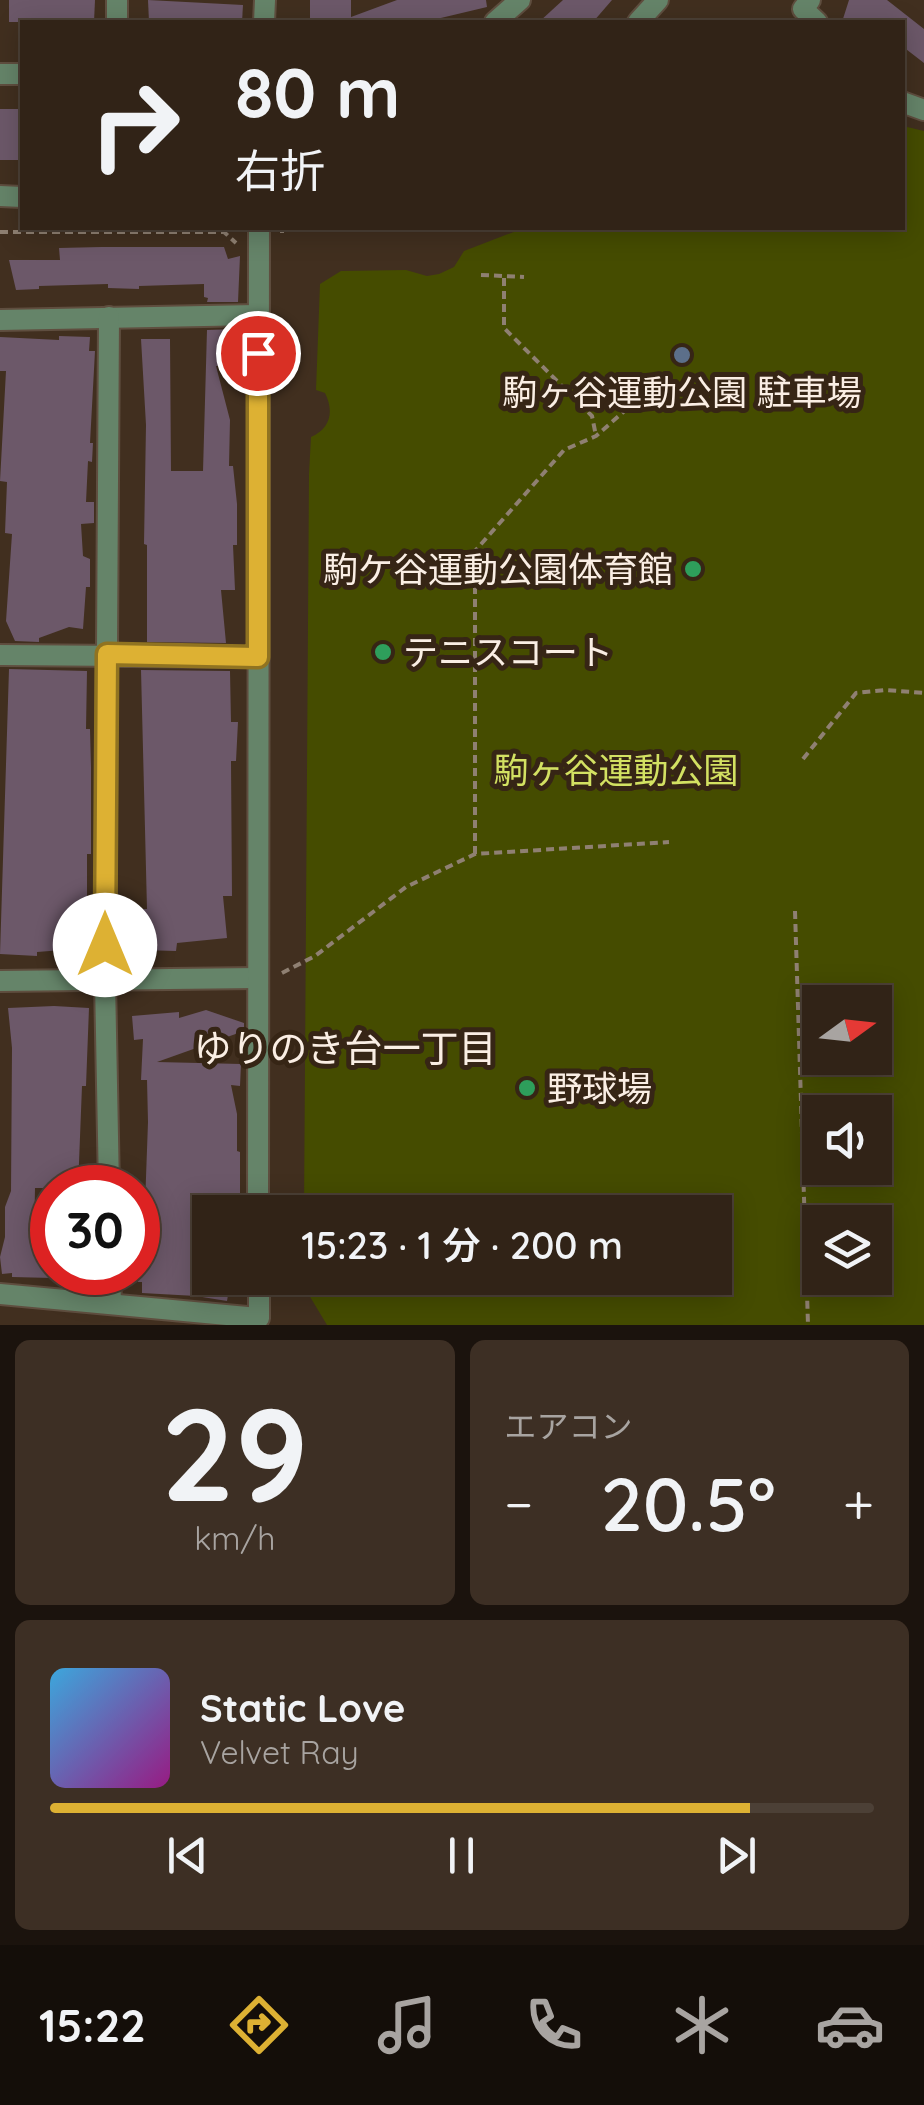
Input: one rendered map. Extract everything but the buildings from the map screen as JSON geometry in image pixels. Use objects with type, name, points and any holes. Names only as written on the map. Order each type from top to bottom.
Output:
[{"type":"street","points":[[498,20],[520,0]]},
{"type":"street","points":[[640,20],[658,0]]},
{"type":"street","points":[[810,0],[803,9],[815,20]]},
{"type":"street","points":[[258,1195],[259,230]]},
{"type":"street","points":[[0,320],[258,315]]},
{"type":"street","points":[[108,1165],[105,982],[110,317]]},
{"type":"street","points":[[0,655],[258,657]]},
{"type":"street","points":[[0,981],[258,978]]},
{"type":"street","points":[[0,1294],[259,1318],[258,1295]]},
{"type":"street","points":[[111,1295],[111,1304]]},
{"type":"path","points":[[0,232],[224,232],[241,248]]},
{"type":"path","points":[[482,275],[524,277]]},
{"type":"path","points":[[504,278],[504,328],[592,416],[596,436]]},
{"type":"path","points":[[475,854],[475,551],[564,450],[596,436],[629,407]]},
{"type":"path","points":[[803,759],[856,693],[924,693]]},
{"type":"path","points":[[258,978],[275,976],[315,956],[406,887],[475,854],[670,842]]},
{"type":"path","points":[[795,911],[808,1325]]},
{"type":"green space","name":"駒ヶ谷運動公園","points":[[905,126],[924,131],[924,1325],[327,1325],[309,1295],[732,1295],[732,1195],[304,1195],[309,474],[311,437],[327,424],[330,412],[325,393],[316,390],[320,284],[341,271],[406,270],[427,276],[454,267],[464,251],[519,230],[905,230]]},
{"type":"place","name":"駒ヶ谷運動公園 駐車場","points":[[682,355]]},
{"type":"place","name":"駒ケ谷運動公園体育館","points":[[693,569]]},
{"type":"place","name":"テニスコート","points":[[383,652]]},
{"type":"place","name":"野球場","points":[[527,1088]]},
{"type":"district","name":"ゆりのき台一丁目","points":[[345,1048]]},
{"type":"route","points":[[105,945],[107,654],[258,657],[258,353]]}]
